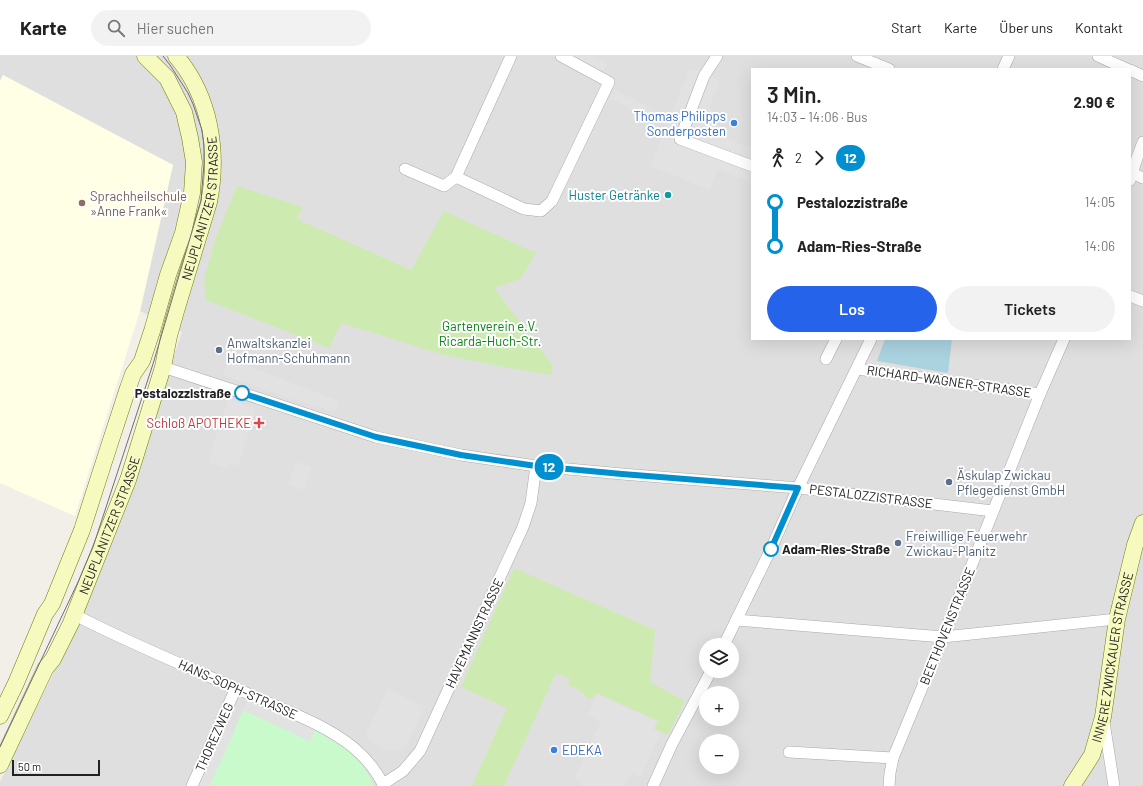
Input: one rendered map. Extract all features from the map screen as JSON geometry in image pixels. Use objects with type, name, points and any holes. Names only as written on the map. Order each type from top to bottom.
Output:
[{"type":"street","name":"NEUPLANITZER STRASSE","points":[[0,716],[16,683],[45,614],[52,604],[82,530],[133,374],[142,361],[152,331],[168,275],[183,233],[192,193],[194,168],[190,138],[184,112],[167,78],[145,56]]},
{"type":"street","name":"NEUPLANITZER STRASSE","points":[[0,763],[45,669],[53,659],[71,623],[128,480],[163,367],[169,336],[209,202],[214,172],[212,138],[208,119],[204,104],[192,80],[176,56]]},
{"type":"street","points":[[405,169],[444,186],[456,177],[511,56]]},
{"type":"street","points":[[456,177],[524,209],[541,211],[552,201],[610,82],[561,56]]},
{"type":"street","points":[[717,56],[704,76],[680,139],[751,166]]},
{"type":"street","points":[[857,56],[887,68]]},
{"type":"street","points":[[1003,68],[1009,56]]},
{"type":"street","points":[[1098,56],[1125,68]]},
{"type":"street","points":[[1131,70],[1143,76]]},
{"type":"street","points":[[1143,142],[1131,175],[1143,178]]},
{"type":"street","points":[[1131,296],[1143,301]]},
{"type":"street","points":[[826,359],[836,340]]},
{"type":"street","points":[[727,638],[771,549],[798,488],[871,340]]},
{"type":"street","name":"BEETHOVENSTRASSE","points":[[889,786],[892,758],[943,637],[1040,394],[1064,340]]},
{"type":"street","points":[[142,361],[163,367]]},
{"type":"street","name":"PESTALOZZISTRASSE","points":[[163,367],[376,437],[461,455],[536,466],[798,488],[994,511]]},
{"type":"street","name":"RICHARD-WAGNER-STRASSE","points":[[857,368],[1040,394]]},
{"type":"street","name":"HAVEMANNSTRASSE","points":[[384,785],[403,771],[420,751],[523,528],[531,503],[536,466]]},
{"type":"street","name":"INNERE ZWICKAUER STRASSE","points":[[1072,786],[1092,755],[1103,717],[1116,619],[1135,545],[1143,523]]},
{"type":"street","points":[[52,604],[74,614]]},
{"type":"street","name":"HANS-SOPH-STRASSE","points":[[74,614],[132,642],[306,720],[337,736],[354,748],[368,761],[384,785]]},
{"type":"street","points":[[736,620],[943,637],[1116,619]]},
{"type":"street","points":[[653,786],[672,744],[707,678]]},
{"type":"street","name":"THOREZWEG","points":[[192,786],[236,688]]},
{"type":"street","points":[[1103,717],[1111,785]]},
{"type":"street","points":[[789,752],[892,758]]},
{"type":"shaded area","points":[[0,56],[1143,56],[1143,786],[0,786],[0,782],[88,602],[115,532],[182,332],[140,311],[173,165],[3,75],[0,81]]},
{"type":"shaded area","points":[[574,56],[592,56],[608,65],[603,72]]},
{"type":"shaded area","points":[[690,68],[720,80],[709,109],[720,113],[712,133],[751,148],[751,183],[718,169],[710,190],[650,166]]},
{"type":"shaded area","points":[[3,75],[173,165],[140,311],[75,516],[0,483],[0,81]]},
{"type":"shaded area","points":[[614,89],[663,115],[658,123],[610,98]]},
{"type":"shaded area","points":[[229,359],[339,401],[335,412],[288,398],[223,375]]},
{"type":"shaded area","points":[[228,399],[256,408],[238,466],[229,464],[227,469],[208,462]]},
{"type":"shaded area","points":[[296,462],[311,467],[304,490],[288,485]]},
{"type":"shaded area","points":[[388,689],[425,707],[407,745],[400,750],[386,750],[372,743],[366,733]]},
{"type":"shaded area","points":[[597,694],[657,721],[653,730],[661,733],[640,777],[631,773],[625,786],[581,786],[582,783],[574,779],[601,721],[588,715]]},
{"type":"shaded area","points":[[248,699],[315,730],[310,741],[243,710]]},
{"type":"shaded area","points":[[224,728],[234,733],[209,786],[197,786]]},
{"type":"green space","name":"Gartenverein e.V. Ricarda-Huch-Str.","points":[[237,186],[303,207],[297,219],[411,270],[444,211],[536,253],[520,279],[494,288],[553,366],[551,375],[444,355],[341,323],[329,348],[206,300],[204,279],[216,237]]},
{"type":"green space","points":[[514,568],[655,630],[650,682],[685,701],[668,735],[655,729],[658,721],[597,693],[589,700],[581,691],[568,685],[570,679],[556,673],[504,786],[472,786],[507,708],[461,687]]},
{"type":"green space","points":[[243,710],[310,741],[315,730],[348,750],[363,766],[375,786],[209,786]]},
{"type":"water","points":[[885,340],[952,340],[948,373],[877,361]]},
{"type":"tram line","points":[[0,747],[93,547],[153,364],[201,201],[204,164],[202,130],[188,93],[163,56]]},
{"type":"bus line","name":"12","points":[[242,393],[376,437],[461,455],[536,466],[798,488],[771,549]]},
{"type":"place","name":"Thomas Philipps Sonderposten","points":[[734,123]]},
{"type":"place","name":"Huster Getränke","points":[[668,195]]},
{"type":"place","name":"Sprachheilschule »Anne Frank«","points":[[82,203]]},
{"type":"place","name":"Anwaltskanzlei Hofmann-Schuhmann","points":[[219,350]]},
{"type":"place","name":"Pestalozzistraße","points":[[242,393]]},
{"type":"place","name":"Schloß APOTHEKE","points":[[259,423]]},
{"type":"place","name":"Äskulap Zwickau Pflegedienst GmbH","points":[[949,482]]},
{"type":"place","name":"Freiwillige Feuerwehr Zwickau-Planitz","points":[[898,543]]},
{"type":"place","name":"Adam-Ries-Straße","points":[[771,549]]},
{"type":"place","name":"EDEKA","points":[[554,750]]}]
